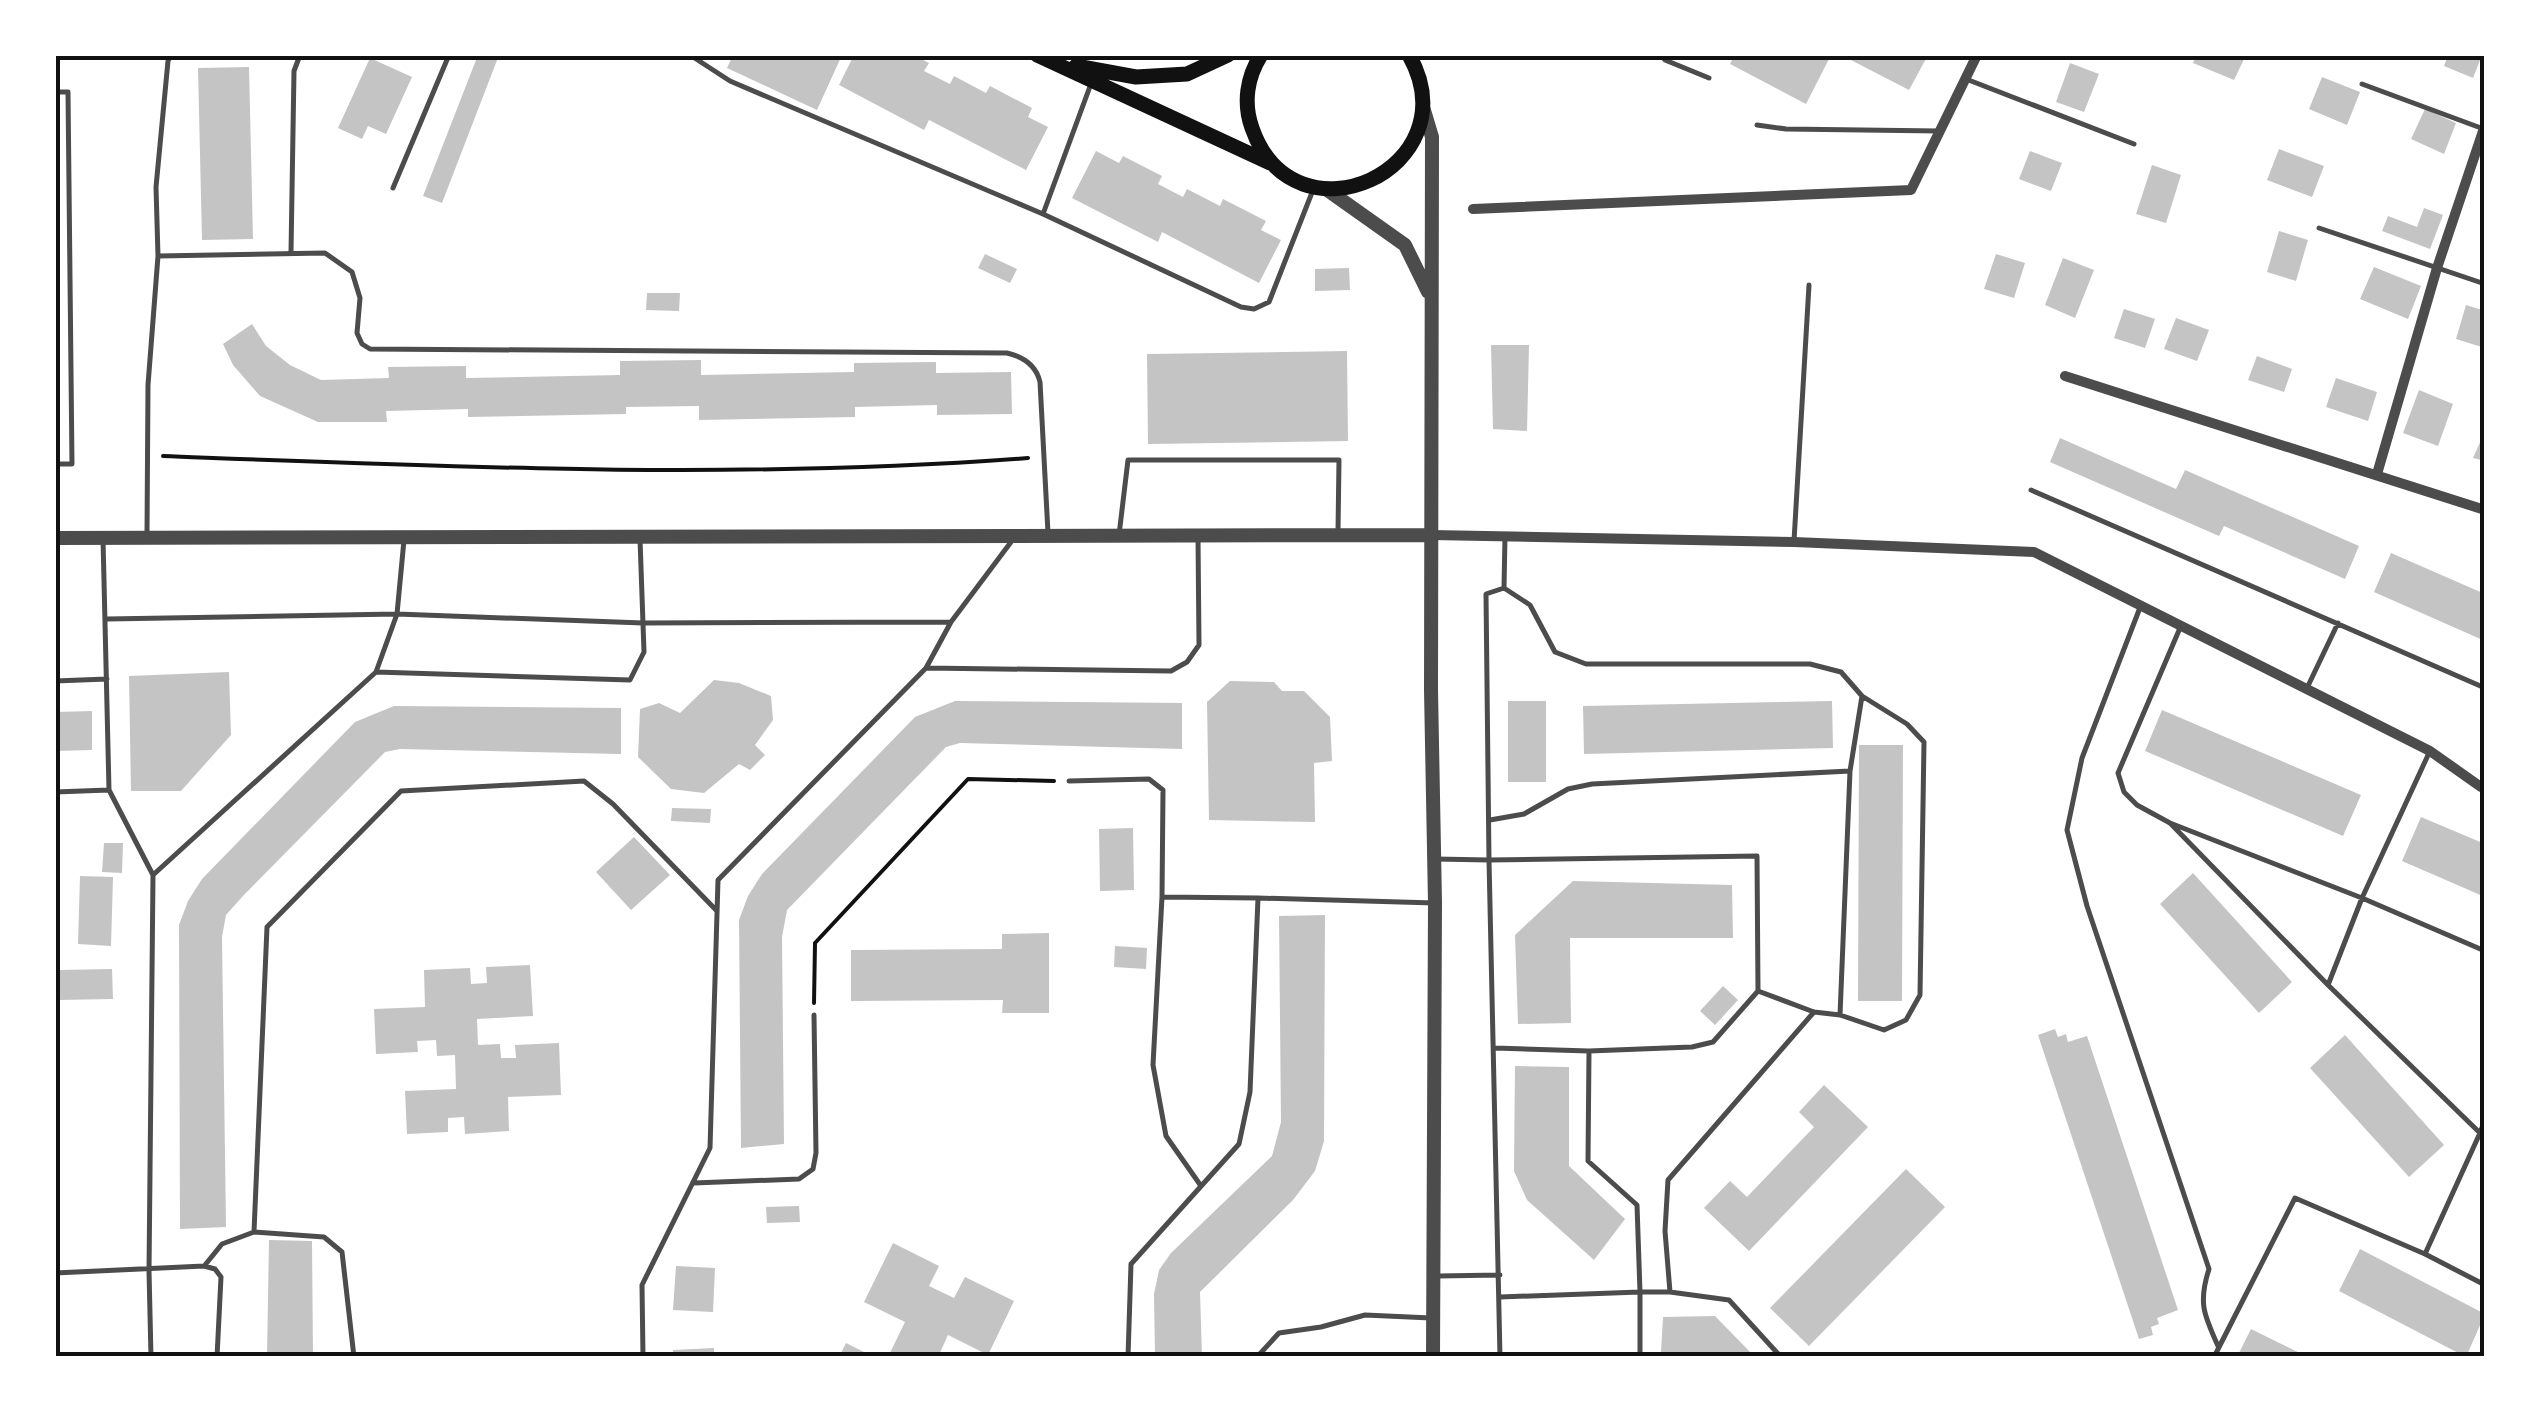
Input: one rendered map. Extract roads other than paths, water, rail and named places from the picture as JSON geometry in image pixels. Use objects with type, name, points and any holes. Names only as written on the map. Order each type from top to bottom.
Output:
[{"type":"main road","points":[[1042,58],[1136,77],[1187,74],[1228,55]]},
{"type":"main road","points":[[1262,55],[1254,66],[1247,92],[1248,118],[1257,144],[1273,165]]},
{"type":"main road","points":[[1096,68],[1292,179],[1320,188],[1354,188],[1380,177],[1402,159],[1416,135],[1423,108],[1416,60]]},
{"type":"street","points":[[1473,209],[1912,190],[1977,55]]},
{"type":"street","points":[[1423,108],[1432,137],[1430,535],[1436,903],[1433,1357]]},
{"type":"street","points":[[2377,474],[2437,268],[2485,128]]},
{"type":"street","points":[[1320,188],[1377,222],[1405,245],[1430,297]]},
{"type":"street","points":[[2065,376],[2485,510]]},
{"type":"street","points":[[55,538],[1430,535],[1794,542],[2034,552],[2430,750],[2483,788]]},
{"type":"lane","points":[[147,538],[146,455],[158,256],[156,187],[171,55]]},
{"type":"lane","points":[[292,252],[294,70],[300,55]]},
{"type":"lane","points":[[393,188],[449,55]]},
{"type":"lane","points":[[690,55],[730,81],[1043,214],[1241,307],[1254,309],[1270,302],[1320,188]]},
{"type":"lane","points":[[1661,55],[1709,78]]},
{"type":"lane","points":[[1043,214],[1096,68]]},
{"type":"lane","points":[[1966,79],[2134,144]]},
{"type":"lane","points":[[2362,84],[2485,128]]},
{"type":"lane","points":[[55,92],[68,92],[72,464],[55,464]]},
{"type":"lane","points":[[1757,125],[1939,130]]},
{"type":"lane","points":[[2319,228],[2485,284]]},
{"type":"lane","points":[[158,256],[325,253],[352,272],[360,298],[357,333],[362,344],[370,349],[1007,352],[1020,356],[1037,370],[1040,382],[1048,536]]},
{"type":"lane","points":[[1794,542],[1809,284]]},
{"type":"lane","points":[[1118,536],[1128,460],[1339,460],[1338,535]]},
{"type":"lane","points":[[2031,490],[2485,688]]},
{"type":"lane","points":[[376,672],[630,680],[644,652],[640,536]]},
{"type":"lane","points":[[644,1357],[642,1285],[710,1148],[718,880],[926,668],[951,622],[1016,536]]},
{"type":"lane","points":[[926,668],[1170,671],[1187,662],[1199,645],[1198,536]]},
{"type":"lane","points":[[1504,536],[1504,588]]},
{"type":"lane","points":[[153,875],[376,672],[398,614],[404,537]]},
{"type":"lane","points":[[103,538],[108,790],[153,875],[151,1357]]},
{"type":"lane","points":[[1504,588],[1530,605],[1554,652],[1586,664],[1810,664],[1841,672],[1862,696],[1907,724],[1924,742],[1920,995],[1906,1020],[1884,1030],[1840,1015],[1814,1012],[1758,991]]},
{"type":"lane","points":[[1500,1357],[1486,594],[1504,588]]},
{"type":"lane","points":[[2141,605],[2082,758],[2067,830],[2087,906],[2209,1269],[2203,1286],[2202,1311],[2218,1346]]},
{"type":"lane","points":[[106,620],[398,614],[643,623],[951,622]]},
{"type":"lane","points":[[2307,688],[2338,622]]},
{"type":"lane","points":[[2181,625],[2118,772],[2124,792],[2137,805],[2170,824],[2362,898],[2485,952]]},
{"type":"lane","points":[[55,681],[107,679]]},
{"type":"lane","points":[[1840,1015],[1850,771],[1862,696]]},
{"type":"lane","points":[[2328,985],[2362,898],[2430,750]]},
{"type":"lane","points":[[1490,820],[1524,814],[1568,789],[1592,784],[1850,771]]},
{"type":"lane","points":[[1069,781],[1150,779],[1160,785],[1162,897],[1153,1065],[1166,1136],[1201,1186]]},
{"type":"lane","points":[[254,1232],[267,927],[401,790],[584,782],[613,804],[717,911]]},
{"type":"lane","points":[[55,792],[108,790]]},
{"type":"lane","points":[[2170,824],[2480,1132]]},
{"type":"lane","points":[[1435,859],[1757,856],[1758,991],[1713,1042],[1692,1047],[1589,1051],[1494,1048]]},
{"type":"lane","points":[[1162,897],[1436,903]]},
{"type":"lane","points":[[1128,1357],[1131,1264],[1239,1144],[1250,1092],[1258,898]]},
{"type":"lane","points":[[1670,1292],[1665,1231],[1668,1180],[1814,1012]]},
{"type":"lane","points":[[694,1183],[800,1179],[813,1169],[814,1015]]},
{"type":"lane","points":[[1589,1051],[1588,1160],[1638,1205],[1640,1357]]},
{"type":"lane","points":[[2425,1254],[2485,1120]]},
{"type":"lane","points":[[2214,1357],[2295,1198],[2425,1254],[2485,1285]]},
{"type":"lane","points":[[204,1266],[222,1244],[254,1232],[324,1236],[342,1252],[354,1357]]},
{"type":"lane","points":[[55,1273],[204,1266],[216,1269],[221,1277],[217,1357]]},
{"type":"lane","points":[[1435,1276],[1500,1274]]},
{"type":"lane","points":[[1500,1298],[1670,1292],[1729,1300],[1781,1357]]},
{"type":"lane","points":[[1257,1357],[1278,1333],[1365,1315],[1434,1318]]}]
